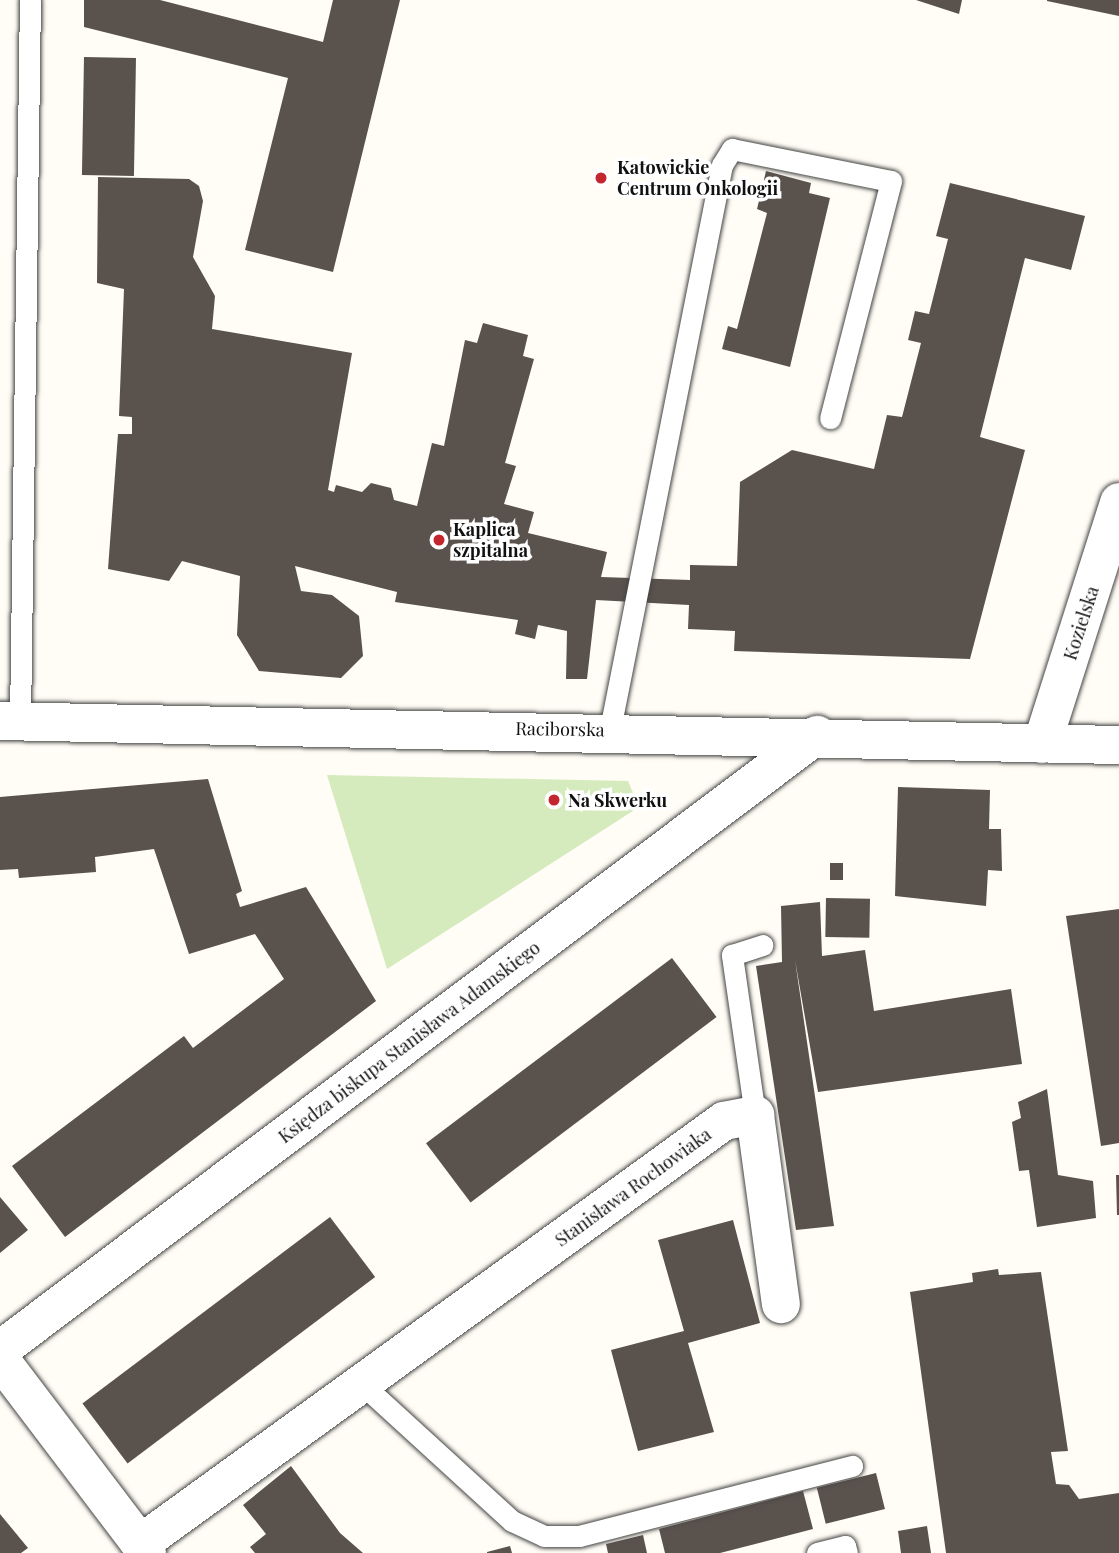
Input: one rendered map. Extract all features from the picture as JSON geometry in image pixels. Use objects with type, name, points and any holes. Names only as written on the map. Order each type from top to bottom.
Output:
[{"type":"street","name":"Kozielska","points":[[1042,744],[1119,502]]},
{"type":"street","name":"Raciborska","points":[[10,721],[610,729],[1119,745]]},
{"type":"street","name":"Księdza biskupa Stanisława Adamskiego","points":[[0,1350],[817,735]]},
{"type":"street","points":[[755,1115],[781,1304]]},
{"type":"street","name":"Stanisława Rochowiaka","points":[[139,1550],[724,1121],[755,1115]]},
{"type":"street","points":[[0,1359],[139,1550]]},
{"type":"lane","points":[[10,721],[30,0]]},
{"type":"lane","points":[[610,729],[722,165],[732,149],[891,181],[830,418]]},
{"type":"lane","points":[[755,1115],[732,955],[762,945]]},
{"type":"lane","points":[[362,1384],[512,1521],[544,1536],[579,1536],[852,1466]]},
{"type":"lane","points":[[817,1553],[845,1546],[847,1553]]},
{"type":"green space","points":[[327,775],[628,781],[639,807],[387,969]]},
{"type":"building","points":[[84,0],[160,0],[323,42],[333,0],[400,0],[333,272],[245,250],[288,78],[84,27]]},
{"type":"building","points":[[916,0],[962,0],[959,14]]},
{"type":"building","points":[[1119,0],[1119,16],[1047,1]]},
{"type":"building","points":[[84,57],[136,58],[134,176],[82,175]]},
{"type":"building","points":[[766,171],[811,183],[809,193],[830,198],[790,367],[722,349],[728,326],[737,329],[767,213],[757,209]]},
{"type":"building","points":[[98,177],[189,179],[199,186],[203,201],[193,257],[215,296],[212,329],[352,353],[328,490],[334,492],[336,485],[362,492],[371,483],[391,488],[394,500],[417,506],[432,443],[444,446],[465,340],[477,343],[483,323],[528,335],[523,356],[534,359],[505,463],[516,466],[504,504],[534,512],[528,533],[607,552],[601,577],[690,580],[690,565],[737,566],[740,482],[792,450],[874,469],[887,415],[902,417],[921,343],[908,340],[915,311],[929,314],[948,239],[936,236],[950,183],[1085,216],[1071,270],[1025,258],[980,437],[1025,450],[970,659],[734,651],[735,631],[688,629],[689,605],[596,600],[587,679],[566,679],[567,631],[538,625],[535,639],[515,634],[518,620],[395,602],[397,592],[295,566],[301,591],[332,595],[359,616],[363,656],[341,678],[259,671],[237,635],[240,576],[182,561],[169,581],[108,569],[118,434],[132,434],[132,417],[119,416],[124,289],[97,283]]},
{"type":"building","points":[[208,779],[242,891],[236,894],[240,907],[306,887],[376,1001],[65,1237],[12,1166],[184,1036],[193,1048],[284,979],[255,934],[189,954],[154,849],[95,857],[96,872],[19,878],[18,869],[0,870],[0,797]]},
{"type":"building","points":[[898,787],[990,790],[989,829],[1001,829],[1002,871],[988,870],[986,906],[895,896]]},
{"type":"building","points":[[830,863],[843,863],[843,880],[830,880]]},
{"type":"building","points":[[826,898],[870,899],[869,938],[825,937]]},
{"type":"building","points":[[820,902],[822,956],[865,950],[874,1011],[1011,989],[1022,1064],[818,1092],[795,960],[834,1226],[796,1230],[756,966],[782,962],[781,906]]},
{"type":"building","points":[[1119,909],[1119,1143],[1101,1146],[1066,916]]},
{"type":"building","points":[[672,958],[717,1017],[471,1202],[426,1143]]},
{"type":"building","points":[[1047,1089],[1058,1175],[1093,1181],[1096,1218],[1037,1227],[1029,1170],[1019,1171],[1012,1122],[1021,1118],[1018,1102]]},
{"type":"building","points":[[1116,1175],[1119,1175],[1119,1215],[1117,1215]]},
{"type":"building","points":[[0,1197],[28,1230],[0,1253]]},
{"type":"building","points":[[330,1217],[375,1277],[128,1463],[82,1404]]},
{"type":"building","points":[[733,1220],[760,1323],[688,1343],[714,1432],[638,1451],[611,1350],[684,1331],[658,1240]]},
{"type":"building","points":[[998,1269],[999,1275],[1041,1272],[1068,1451],[1051,1452],[1056,1484],[1069,1485],[1079,1499],[1119,1493],[1119,1553],[946,1553],[910,1292],[973,1282],[972,1273]]},
{"type":"building","points":[[291,1466],[340,1533],[363,1553],[255,1553],[250,1547],[266,1534],[243,1505]]},
{"type":"building","points":[[876,1473],[885,1509],[826,1524],[817,1488]]},
{"type":"building","points":[[803,1491],[813,1529],[720,1553],[665,1553],[659,1529]]},
{"type":"building","points":[[0,1514],[28,1548],[21,1553],[0,1553]]},
{"type":"building","points":[[927,1526],[931,1553],[901,1553],[898,1531]]},
{"type":"building","points":[[643,1535],[647,1553],[608,1553],[606,1544]]},
{"type":"building","points":[[510,1546],[512,1553],[487,1553],[487,1552]]},
{"type":"place","name":"Katowickie Centrum Onkologii","points":[[601,178]]},
{"type":"place","name":"Kaplica szpitalna","points":[[439,540]]},
{"type":"place","name":"Na Skwerku","points":[[554,800]]}]
